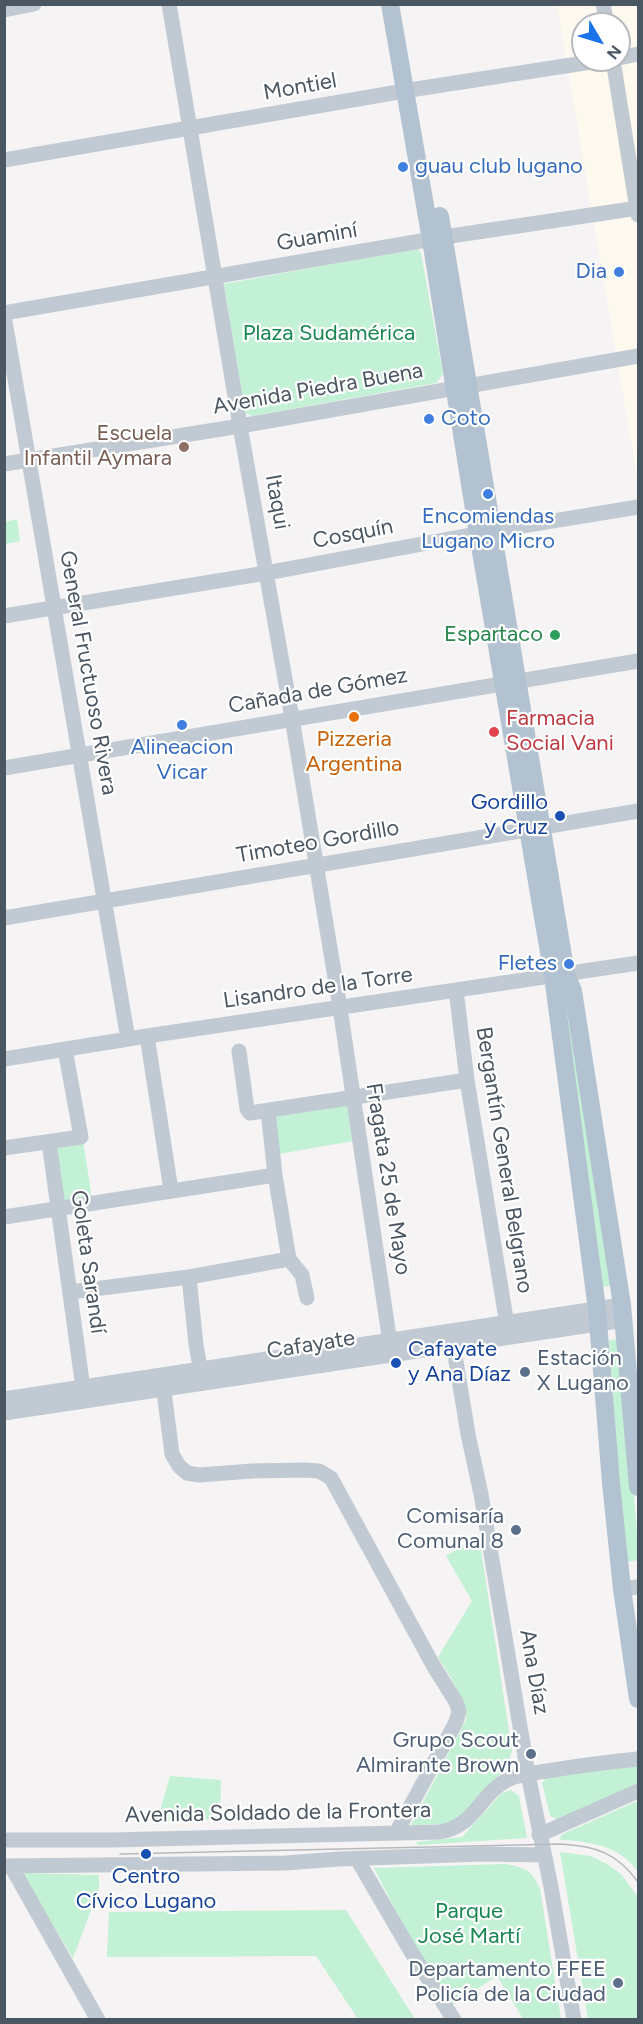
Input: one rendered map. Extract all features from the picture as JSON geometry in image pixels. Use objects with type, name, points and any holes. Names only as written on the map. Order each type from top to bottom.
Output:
[{"type":"main road","points":[[390,4],[411,90],[438,238],[559,975],[598,1316],[608,1447],[630,1588],[639,1700]]},
{"type":"main road","points":[[402,4],[411,90]]},
{"type":"main road","points":[[559,975],[573,991],[623,1312],[639,1487]]},
{"type":"street","points":[[4,10],[34,4]]},
{"type":"street","name":"Itaqui","points":[[169,4],[340,1008]]},
{"type":"street","name":"Montiel","points":[[4,160],[411,90],[571,65]]},
{"type":"street","points":[[615,72],[638,210]]},
{"type":"street","name":"Guaminí","points":[[4,314],[438,238],[638,210]]},
{"type":"street","name":"General Fructuoso Rivera","points":[[4,314],[128,1039]]},
{"type":"street","name":"Avenida Piedra Buena","points":[[4,464],[240,426],[639,356]]},
{"type":"street","name":"Cosquín","points":[[4,616],[266,573],[485,532],[639,507]]},
{"type":"street","name":"Cañada de Gómez","points":[[4,768],[639,661]]},
{"type":"street","name":"Timoteo Gordillo","points":[[4,918],[639,811]]},
{"type":"street","name":"Lisandro de la Torre","points":[[4,1059],[639,963]]},
{"type":"street","name":"Bergantín General Belgrano","points":[[456,990],[467,1080],[508,1330]]},
{"type":"street","name":"Fragata 25 de Mayo","points":[[340,1008],[391,1348]]},
{"type":"street","points":[[147,1036],[171,1190]]},
{"type":"street","points":[[4,1148],[81,1137],[65,1049]]},
{"type":"street","points":[[239,1052],[247,1109],[250,1113],[467,1080]]},
{"type":"street","points":[[268,1111],[275,1174],[289,1259],[302,1275],[307,1298]]},
{"type":"street","name":"Goleta Sarandí","points":[[49,1142],[83,1388]]},
{"type":"street","points":[[4,1216],[275,1174]]},
{"type":"street","points":[[70,1292],[189,1277],[289,1259]]},
{"type":"street","points":[[189,1277],[201,1377]]},
{"type":"street","name":"Cafayate","points":[[4,1413],[163,1383],[623,1312]]},
{"type":"street","name":"Ana Díaz","points":[[452,1339],[468,1434],[482,1494],[528,1774],[574,2019]]},
{"type":"street","points":[[163,1383],[172,1454],[179,1466],[187,1473],[199,1475],[305,1470],[319,1471],[331,1478],[422,1646],[456,1702],[459,1711],[456,1722],[401,1833],[412,1848],[406,1857]]},
{"type":"street","name":"Cafayate","points":[[4,1399],[83,1388],[163,1383]]},
{"type":"street","name":"Avenida Soldado de la Frontera","points":[[4,1840],[439,1832],[453,1829],[466,1820],[500,1785],[512,1778],[639,1759]]},
{"type":"street","points":[[539,1835],[639,1791]]},
{"type":"street","points":[[25,1840],[20,1843],[15,1852],[17,1862],[12,1866],[98,2019]]},
{"type":"street","points":[[80,1840],[86,1843],[91,1852],[89,1859],[80,1866]]},
{"type":"street","name":"Avenida Soldado de la Frontera","points":[[12,1866],[285,1863],[483,1854],[544,1855]]},
{"type":"street","points":[[357,1859],[404,1941],[454,2019]]},
{"type":"shaded area","points":[[557,5],[638,5],[638,483]]},
{"type":"green space","name":"Plaza Sudamérica","points":[[418,249],[421,253],[443,374],[436,383],[252,416],[245,413],[224,284]]},
{"type":"green space","points":[[17,519],[20,541],[5,544],[5,522]]},
{"type":"green space","points":[[569,992],[615,1285],[602,1287],[559,994]]},
{"type":"green space","points":[[353,1096],[359,1140],[273,1155],[268,1111]]},
{"type":"green space","points":[[83,1140],[92,1199],[63,1204],[54,1147]]},
{"type":"green space","points":[[621,1339],[638,1544],[638,1560],[625,1562],[609,1340]]},
{"type":"green space","points":[[479,1537],[512,1750],[508,1766],[459,1820],[449,1824],[411,1825],[466,1720],[466,1712],[460,1695],[438,1657],[472,1601],[446,1556]]},
{"type":"green space","points":[[638,1764],[638,1787],[559,1820],[550,1816],[542,1783],[548,1776]]},
{"type":"green space","points":[[170,1776],[221,1780],[220,1819],[157,1822]]},
{"type":"green space","points":[[511,1790],[519,1796],[527,1838],[418,1845],[416,1842],[462,1837],[502,1793]]},
{"type":"green space","points":[[635,1802],[638,1803],[638,1872],[623,1856],[604,1847],[560,1840],[561,1835]]},
{"type":"green space","points":[[560,1852],[591,1856],[607,1864],[621,1874],[638,1897],[638,2019],[588,2019]]},
{"type":"green space","name":"Parque José Martí","points":[[506,1864],[528,1871],[540,1889],[561,2019],[521,2019],[522,2017],[497,1976],[446,2009],[374,1868]]},
{"type":"green space","points":[[21,1873],[99,1875],[99,1889],[73,1958]]},
{"type":"green space","points":[[346,1910],[415,2019],[358,2019],[316,1956],[107,1957],[109,1912]]},
{"type":"tram line","points":[[120,1854],[561,1844],[595,1849],[605,1853],[622,1864],[638,1882]]},
{"type":"place","name":"guau club lugano","points":[[403,167]]},
{"type":"place","name":"Dia","points":[[619,272]]},
{"type":"place","name":"Coto","points":[[429,419]]},
{"type":"place","name":"Escuela Infantil Aymara","points":[[184,447]]},
{"type":"place","name":"Encomiendas Lugano Micro","points":[[488,494]]},
{"type":"place","name":"Espartaco","points":[[555,635]]},
{"type":"place","name":"Pizzeria Argentina","points":[[354,717]]},
{"type":"place","name":"Alineacion Vicar","points":[[182,725]]},
{"type":"place","name":"Farmacia Social Vani","points":[[494,732]]},
{"type":"place","name":"Gordillo y Cruz","points":[[560,816]]},
{"type":"place","name":"Fletes","points":[[569,964]]},
{"type":"place","name":"Cafayate y Ana Díaz","points":[[396,1363]]},
{"type":"place","name":"Estación X Lugano","points":[[525,1372]]},
{"type":"place","name":"Comisaría Comunal 8","points":[[516,1530]]},
{"type":"place","name":"Grupo Scout Almirante Brown","points":[[531,1754]]},
{"type":"place","name":"Centro Cívico Lugano","points":[[146,1854]]},
{"type":"place","name":"Departamento FFEE Policía de la Ciudad","points":[[618,1983]]}]
